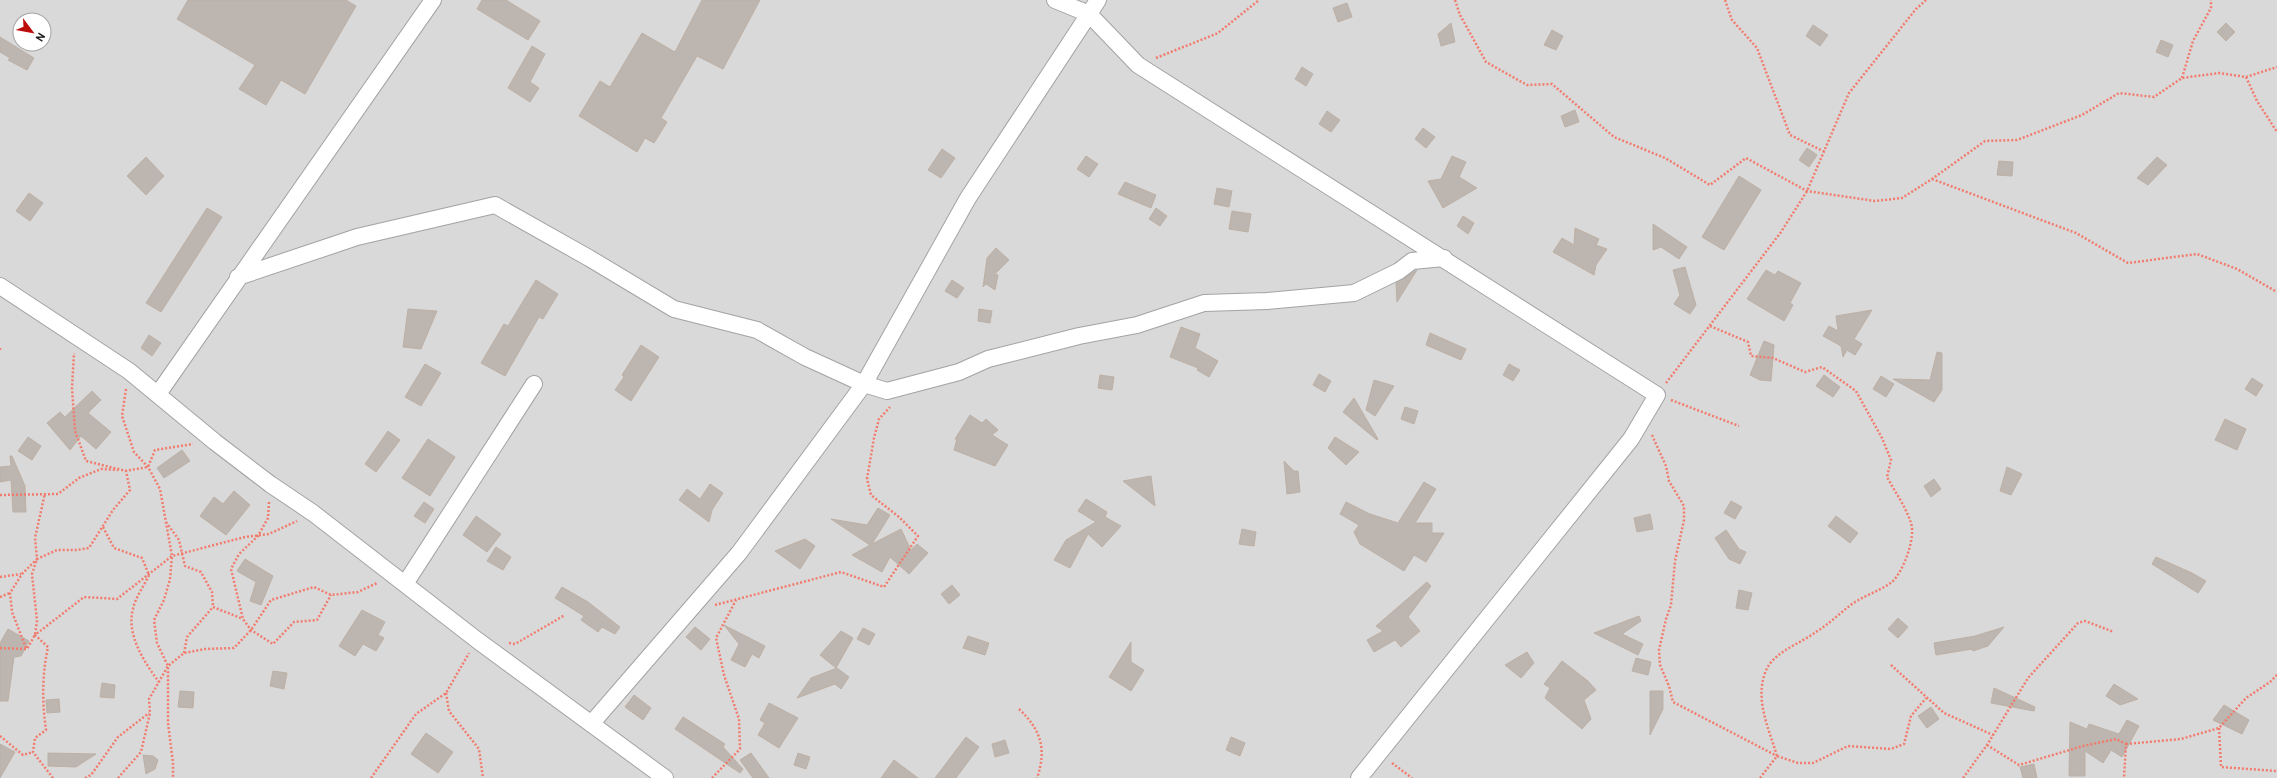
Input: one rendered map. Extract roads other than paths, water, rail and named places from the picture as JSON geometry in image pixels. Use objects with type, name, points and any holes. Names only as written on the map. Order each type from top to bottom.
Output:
[{"type":"street","points":[[158,394],[238,277],[433,0]]},
{"type":"street","points":[[1055,0],[1089,14],[1138,65],[1444,258],[1657,395],[1631,439],[1359,778]]},
{"type":"street","points":[[591,724],[739,552],[864,384],[968,198],[1098,0]]},
{"type":"street","points":[[238,277],[357,237],[494,205],[674,309],[757,330],[805,357],[864,384],[887,391],[959,372],[988,359],[1079,336],[1137,325],[1204,304],[1267,301],[1354,293],[1399,271],[1412,261],[1444,258]]},
{"type":"street","points":[[0,286],[74,336],[129,370],[216,442],[270,484],[312,513],[477,640],[665,778]]},
{"type":"street","points":[[399,579],[534,384]]}]
